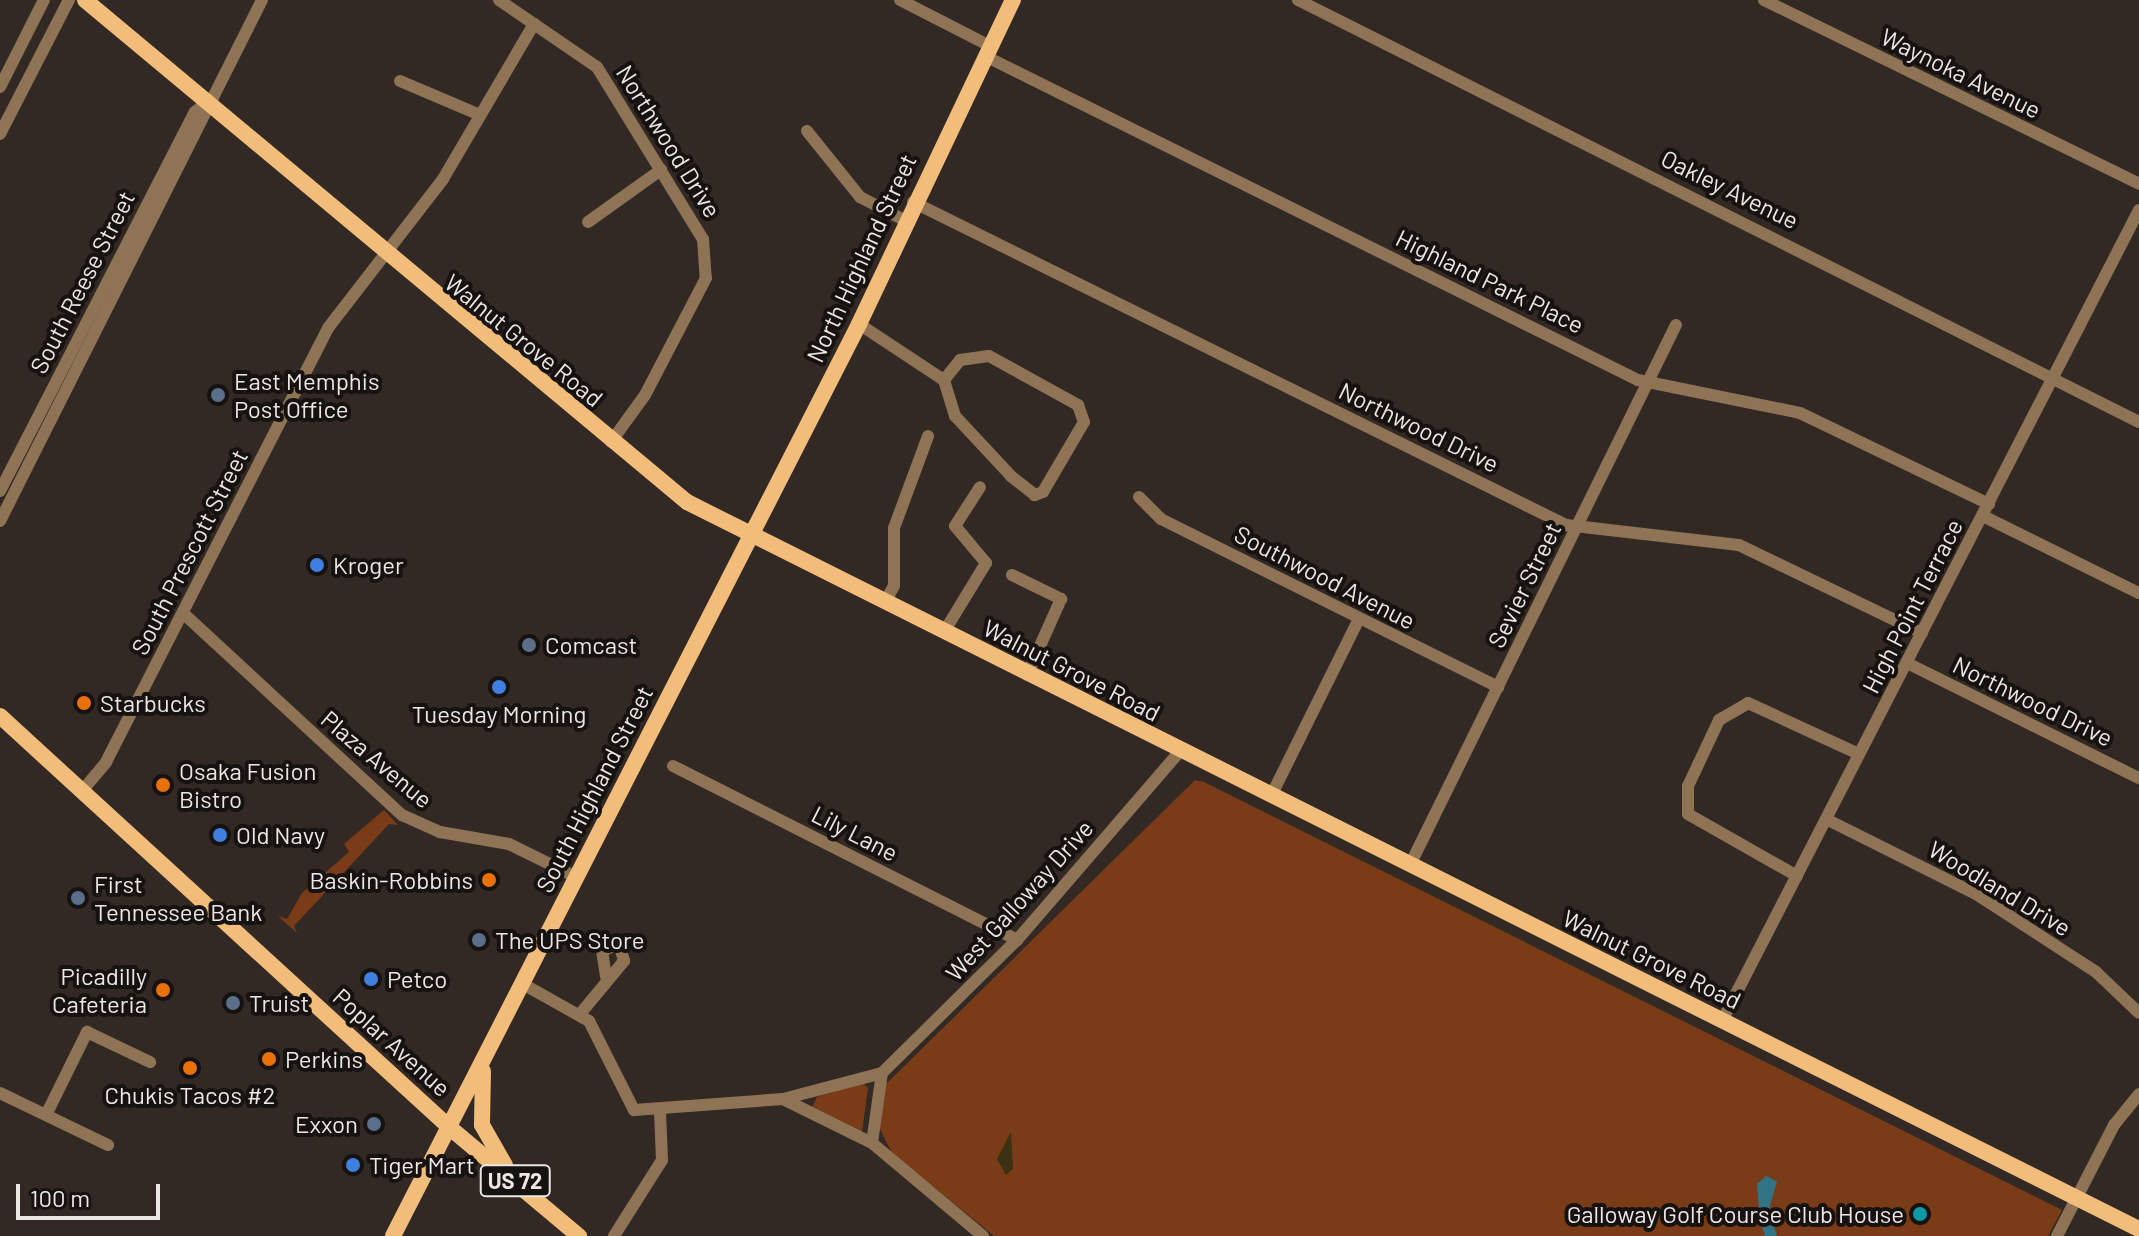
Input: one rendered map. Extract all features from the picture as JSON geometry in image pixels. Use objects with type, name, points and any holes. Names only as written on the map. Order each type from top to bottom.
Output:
[{"type":"main road","name":"Walnut Grove Road","points":[[85,0],[211,99],[384,256],[687,502],[1027,675],[1272,794],[2139,1229]]},
{"type":"main road","name":"North Highland Street","points":[[748,534],[859,324],[904,220],[1013,0]]},
{"type":"main road","name":"South Highland Street","points":[[393,1236],[748,534]]},
{"type":"main road","name":"Poplar Avenue","points":[[1,720],[449,1127],[579,1236]]},
{"type":"main road","points":[[488,1051],[482,1125],[517,1183]]},
{"type":"street","points":[[0,87],[44,0]]},
{"type":"street","points":[[0,134],[69,0]]},
{"type":"street","points":[[130,252],[262,0]]},
{"type":"street","name":"Northwood Drive","points":[[499,0],[597,67],[661,170],[708,261],[645,395],[611,442]]},
{"type":"street","name":"Highland Park Place","points":[[900,0],[988,51],[1649,383],[1800,413],[2139,593]]},
{"type":"street","name":"Oakley Avenue","points":[[1298,0],[2139,422]]},
{"type":"street","name":"Waynoka Avenue","points":[[1764,0],[2139,184]]},
{"type":"street","name":"South Prescott Street","points":[[82,791],[106,762],[328,328],[384,256],[480,115],[534,24]]},
{"type":"street","points":[[400,81],[480,115]]},
{"type":"street","points":[[807,131],[860,197],[904,220]]},
{"type":"street","points":[[588,222],[661,170]]},
{"type":"street","name":"Northwood Drive","points":[[913,202],[1578,527],[1739,545],[1922,633]]},
{"type":"street","name":"High Point Terrace","points":[[1722,1021],[2053,380],[2134,230],[2139,210]]},
{"type":"street","name":"South Reese Street","points":[[0,491],[130,252]]},
{"type":"street","name":"South Reese Street","points":[[0,521],[130,252]]},
{"type":"street","points":[[859,324],[944,380],[969,433],[1035,495],[1043,492],[1084,422],[1078,405],[989,356],[960,360],[944,380]]},
{"type":"street","name":"Sevier Street","points":[[1410,865],[1676,325]]},
{"type":"street","points":[[885,602],[894,586],[894,528],[928,436]]},
{"type":"street","points":[[944,632],[986,563],[955,526],[980,487]]},
{"type":"street","name":"Southwood Avenue","points":[[1139,497],[1161,519],[1498,687]]},
{"type":"street","points":[[1012,575],[1061,599],[1027,675]]},
{"type":"street","name":"Plaza Avenue","points":[[184,614],[402,815],[440,832],[509,844],[576,877]]},
{"type":"street","points":[[1272,794],[1359,619]]},
{"type":"street","name":"Northwood Drive","points":[[1907,663],[2139,778]]},
{"type":"street","points":[[1797,876],[1701,827],[1685,807],[1719,720],[1741,703],[1859,754]]},
{"type":"street","name":"West Galloway Drive","points":[[660,1112],[783,1099],[882,1073],[1017,940],[1181,750]]},
{"type":"street","name":"Lily Lane","points":[[673,766],[1017,940]]},
{"type":"street","name":"Woodland Drive","points":[[1826,819],[1976,894],[2096,972],[2139,1013]]},
{"type":"street","points":[[580,1014],[606,977]]},
{"type":"street","points":[[523,984],[580,1014],[609,1048],[627,1104],[660,1112],[662,1160],[614,1236]]},
{"type":"street","points":[[46,1115],[87,1032],[150,1062]]},
{"type":"street","points":[[872,1143],[882,1073]]},
{"type":"street","points":[[0,1093],[108,1145]]},
{"type":"street","points":[[2057,1236],[2139,1094]]},
{"type":"street","points":[[783,1099],[872,1143],[983,1236]]},
{"type":"shaded area","points":[[1195,780],[2062,1210],[2048,1236],[994,1236],[892,1153],[879,1127],[886,1084]]},
{"type":"shaded area","points":[[384,810],[398,825],[389,824],[294,926],[297,933],[278,916],[287,919],[302,893],[349,852],[344,844]]},
{"type":"shaded area","points":[[862,1082],[868,1088],[862,1132],[812,1107],[817,1097]]},
{"type":"sand","points":[[1011,1132],[1013,1169],[1006,1175],[997,1159]]},
{"type":"water","points":[[1766,1176],[1777,1181],[1769,1210],[1777,1236],[1765,1236],[1760,1221],[1757,1184]]},
{"type":"place","name":"East Memphis Post Office","points":[[218,395]]},
{"type":"place","name":"Kroger","points":[[317,565]]},
{"type":"place","name":"Comcast","points":[[529,645]]},
{"type":"place","name":"Tuesday Morning","points":[[499,687]]},
{"type":"place","name":"Starbucks","points":[[84,703]]},
{"type":"place","name":"Osaka Fusion Bistro","points":[[163,785]]},
{"type":"place","name":"Old Navy","points":[[220,835]]},
{"type":"place","name":"Baskin-Robbins","points":[[489,880]]},
{"type":"place","name":"First Tennessee Bank","points":[[78,898]]},
{"type":"place","name":"The UPS Store","points":[[479,940]]},
{"type":"place","name":"Petco","points":[[371,979]]},
{"type":"place","name":"Picadilly Cafeteria","points":[[163,990]]},
{"type":"place","name":"Truist","points":[[233,1003]]},
{"type":"place","name":"Perkins","points":[[269,1059]]},
{"type":"place","name":"Chukis Tacos #2","points":[[190,1068]]},
{"type":"place","name":"Exxon","points":[[374,1124]]},
{"type":"place","name":"Tiger Mart","points":[[353,1165]]},
{"type":"place","name":"Galloway Golf Course Club House","points":[[1920,1214]]}]
